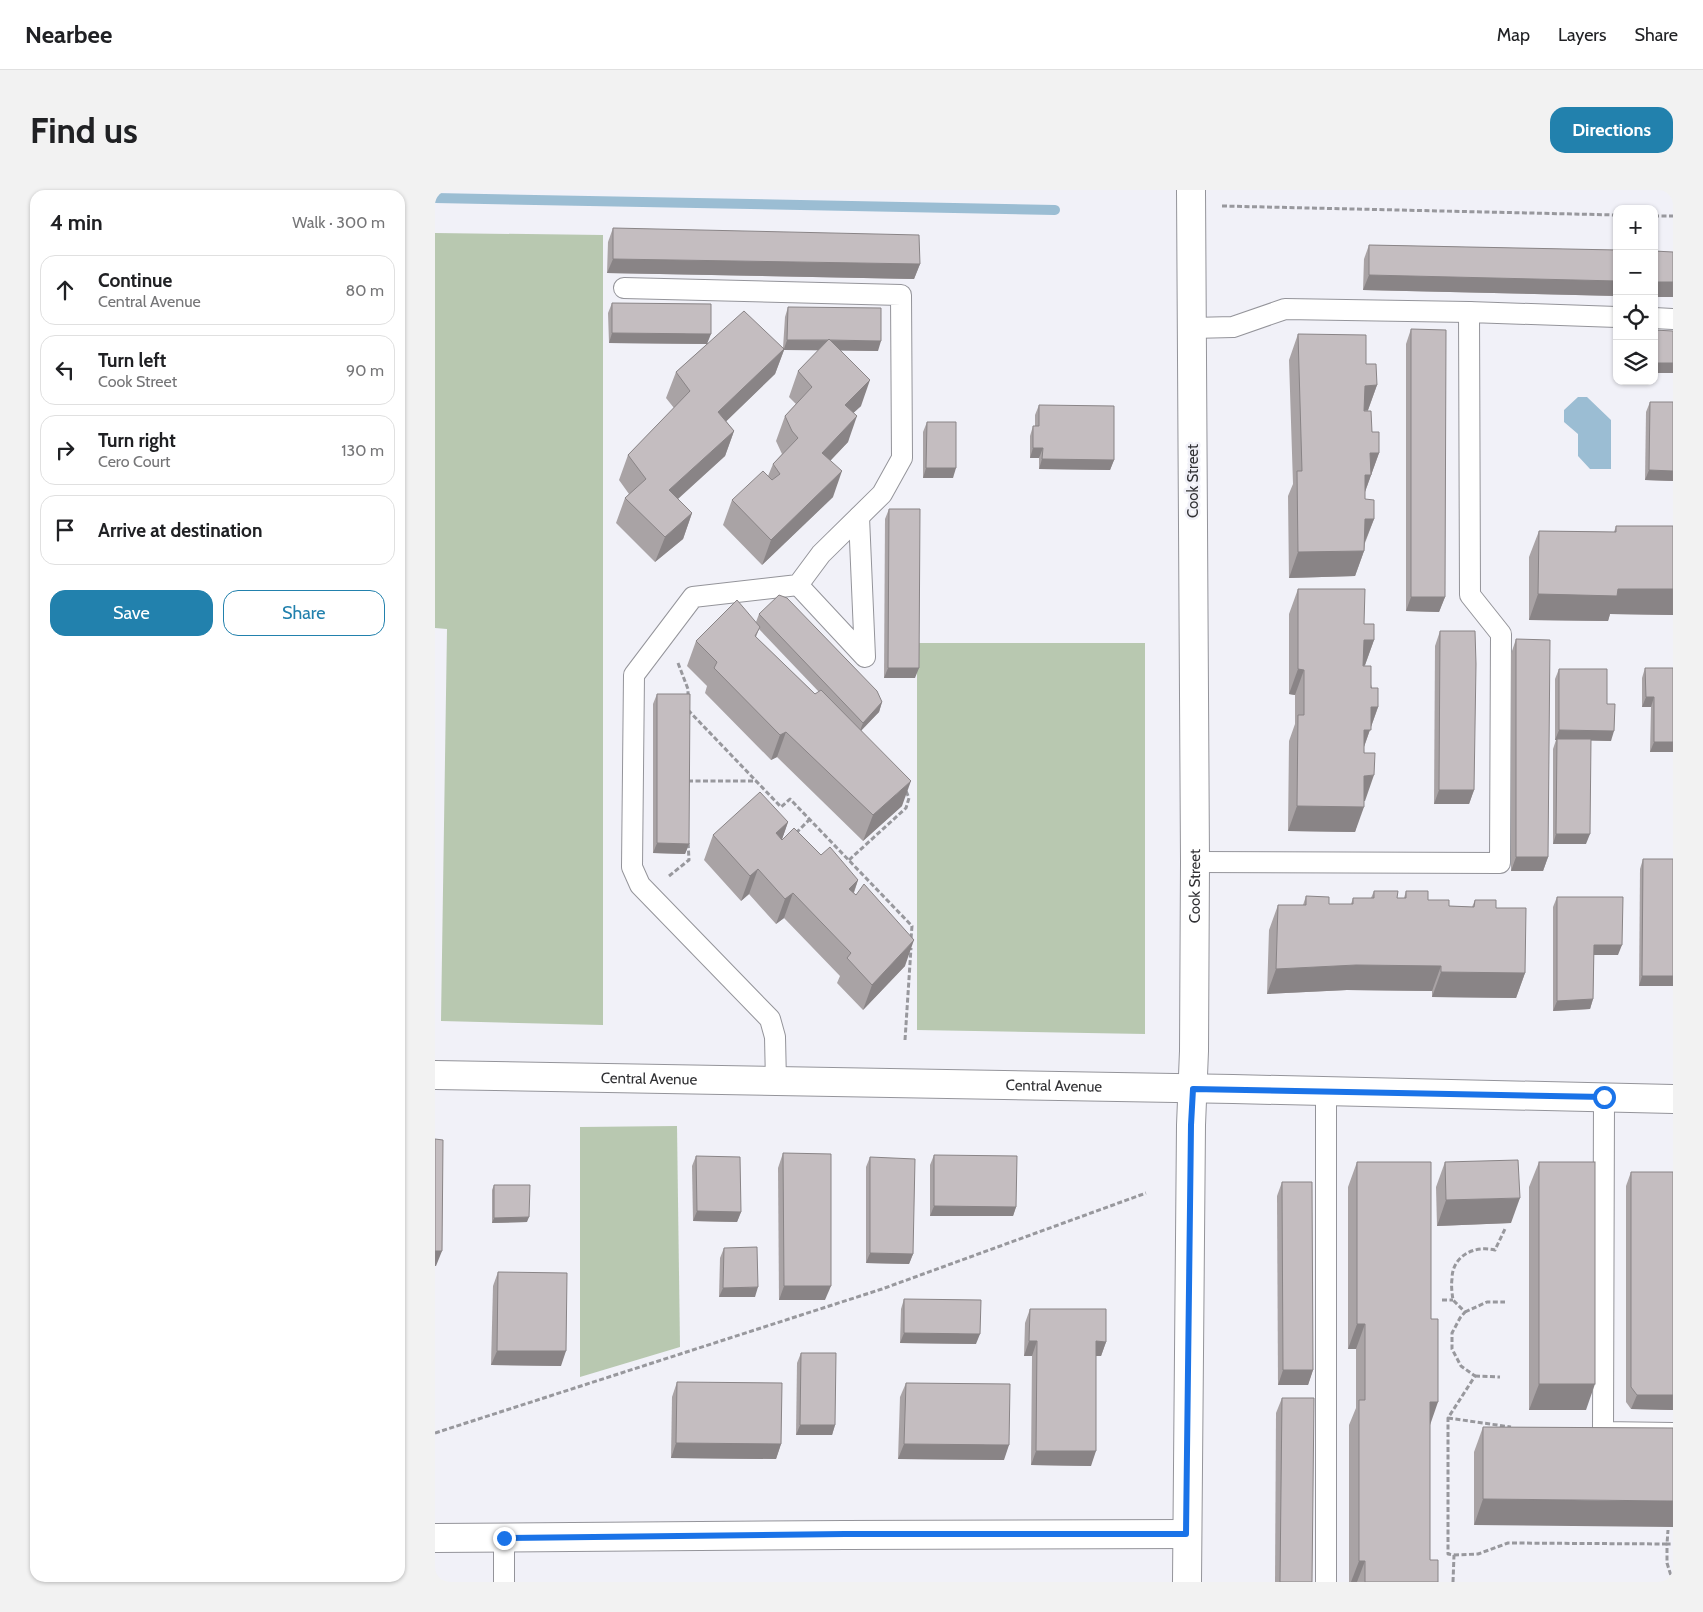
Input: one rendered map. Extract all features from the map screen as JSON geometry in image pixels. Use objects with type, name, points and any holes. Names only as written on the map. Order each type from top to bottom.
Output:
[{"type":"street","name":"Cook Street","points":[[1187,1582],[1186,1534],[1195,862],[1191,198]]},
{"type":"street","name":"Central Avenue","points":[[435,1075],[1673,1099]]},
{"type":"street","points":[[435,1538],[845,1534],[1186,1534]]},
{"type":"lane","points":[[624,288],[901,295],[902,458],[882,494],[821,554],[798,585],[693,597],[634,675],[632,867],[640,885],[770,1019],[775,1037],[776,1082]]},
{"type":"lane","points":[[1191,328],[1233,327],[1285,309],[1613,317]]},
{"type":"lane","points":[[1195,862],[1500,863],[1501,634],[1470,596],[1469,312]]},
{"type":"lane","points":[[1658,318],[1673,319]]},
{"type":"lane","points":[[798,585],[865,657],[859,517]]},
{"type":"lane","points":[[1326,1092],[1326,1582]]},
{"type":"lane","points":[[1604,1097],[1603,1432],[1673,1433]]},
{"type":"lane","points":[[504,1538],[504,1582]]},
{"type":"path","points":[[1191,198],[1613,215]]},
{"type":"path","points":[[1658,216],[1673,216]]},
{"type":"path","points":[[677,660],[688,688],[688,719]]},
{"type":"path","points":[[688,710],[781,806],[790,799],[912,926],[905,1040]]},
{"type":"path","points":[[688,772],[688,781],[757,781]]},
{"type":"path","points":[[849,860],[906,808],[909,798],[905,790]]},
{"type":"path","points":[[790,840],[810,819]]},
{"type":"path","points":[[668,876],[689,860],[689,840]]},
{"type":"path","points":[[435,1433],[882,1289],[1146,1193]]},
{"type":"path","points":[[1465,1312],[1453,1300],[1451,1277],[1459,1258],[1470,1251],[1484,1248],[1495,1250],[1505,1229]]},
{"type":"path","points":[[1442,1300],[1453,1300]]},
{"type":"path","points":[[1500,1377],[1475,1376],[1461,1366],[1452,1349],[1452,1333],[1465,1312],[1487,1302],[1505,1302]]},
{"type":"path","points":[[1475,1376],[1448,1418],[1448,1554],[1478,1554],[1508,1543],[1673,1544]]},
{"type":"path","points":[[1448,1418],[1514,1428]]},
{"type":"path","points":[[1667,1530],[1667,1564],[1673,1582]]},
{"type":"path","points":[[1453,1582],[1454,1555]]},
{"type":"green space","points":[[435,233],[603,235],[603,1025],[441,1021],[447,629],[435,628]]},
{"type":"green space","points":[[917,643],[1145,643],[1145,1034],[917,1030]]},
{"type":"green space","points":[[677,1126],[680,1347],[580,1377],[580,1127]]},
{"type":"water","points":[[1578,397],[1587,397],[1611,420],[1611,469],[1590,469],[1578,456],[1578,434],[1564,422],[1564,410]]},
{"type":"building","points":[[613,228],[919,235],[920,264],[613,259]]},
{"type":"building","points":[[1369,245],[1613,250],[1613,281],[1369,275]]},
{"type":"building","points":[[1658,251],[1673,252],[1673,282],[1658,282]]},
{"type":"building","points":[[612,303],[711,304],[711,334],[612,333]]},
{"type":"building","points":[[788,307],[881,308],[881,341],[787,340]]},
{"type":"building","points":[[744,311],[784,349],[718,412],[734,431],[669,490],[692,513],[665,537],[625,498],[646,479],[628,455],[690,391],[676,372]]},
{"type":"building","points":[[1411,329],[1446,330],[1445,597],[1411,597]]},
{"type":"building","points":[[1658,330],[1673,331],[1673,363],[1658,363]]},
{"type":"building","points":[[1298,334],[1366,335],[1366,364],[1376,364],[1377,385],[1365,386],[1364,411],[1371,411],[1372,432],[1379,432],[1379,453],[1370,453],[1371,475],[1365,475],[1365,499],[1374,500],[1374,519],[1365,519],[1364,551],[1298,552],[1297,471],[1302,471]]},
{"type":"building","points":[[829,339],[870,380],[845,405],[857,416],[822,453],[842,471],[771,540],[732,500],[763,471],[772,480],[780,474],[773,464],[798,438],[792,431],[785,416],[812,387],[798,371]]},
{"type":"building","points":[[1650,402],[1673,402],[1673,471],[1649,470]]},
{"type":"building","points":[[1039,405],[1114,406],[1114,460],[1042,459],[1043,448],[1033,448],[1033,426],[1039,426]]},
{"type":"building","points":[[927,422],[956,422],[956,468],[926,468]]},
{"type":"building","points":[[889,509],[920,509],[919,668],[888,668]]},
{"type":"building","points":[[1616,526],[1673,526],[1673,589],[1618,589],[1617,596],[1538,594],[1539,531],[1616,532]]},
{"type":"building","points":[[1298,589],[1365,589],[1364,624],[1374,624],[1374,640],[1364,640],[1363,666],[1371,666],[1371,688],[1378,688],[1378,707],[1371,707],[1371,730],[1364,730],[1364,753],[1375,753],[1374,775],[1364,776],[1364,807],[1297,806],[1298,715],[1304,715],[1304,670],[1298,669]]},
{"type":"building","points":[[779,595],[787,598],[877,691],[882,702],[863,723],[759,614]]},
{"type":"building","points":[[737,600],[760,627],[755,636],[815,694],[821,690],[911,781],[873,815],[786,732],[780,735],[714,668],[717,662],[696,641]]},
{"type":"building","points":[[1440,631],[1475,631],[1474,790],[1439,790]]},
{"type":"building","points":[[1516,639],[1550,640],[1548,857],[1516,857]]},
{"type":"building","points":[[1645,668],[1673,668],[1673,742],[1654,742],[1654,697],[1646,697]]},
{"type":"building","points":[[1559,669],[1607,669],[1607,704],[1615,704],[1614,731],[1559,730]]},
{"type":"building","points":[[657,694],[690,694],[689,844],[657,843]]},
{"type":"building","points":[[1557,739],[1591,739],[1590,834],[1556,834]]},
{"type":"building","points":[[760,792],[788,822],[776,833],[782,840],[794,828],[821,855],[830,847],[858,880],[849,889],[856,895],[864,884],[914,940],[872,985],[847,958],[851,953],[793,893],[785,899],[758,869],[750,876],[713,835]]},
{"type":"building","points":[[1643,859],[1673,859],[1673,976],[1642,976]]},
{"type":"building","points":[[1374,891],[1398,891],[1397,898],[1406,898],[1406,891],[1428,891],[1428,900],[1449,900],[1449,906],[1474,907],[1475,900],[1496,900],[1496,908],[1526,908],[1525,973],[1441,972],[1441,966],[1356,965],[1276,969],[1278,905],[1306,905],[1306,896],[1329,897],[1329,904],[1353,904],[1353,898],[1374,898]]},
{"type":"building","points":[[1557,897],[1623,897],[1622,945],[1594,945],[1593,999],[1557,1001]]},
{"type":"building","points":[[435,1139],[443,1140],[442,1251],[435,1251]]},
{"type":"building","points":[[783,1153],[831,1154],[831,1286],[784,1286]]},
{"type":"building","points":[[934,1155],[1017,1156],[1016,1207],[934,1206]]},
{"type":"building","points":[[696,1156],[740,1157],[741,1212],[697,1211]]},
{"type":"building","points":[[870,1157],[915,1159],[913,1254],[870,1253]]},
{"type":"building","points":[[1518,1160],[1520,1198],[1446,1200],[1445,1162]]},
{"type":"building","points":[[1357,1162],[1431,1162],[1431,1319],[1438,1319],[1438,1402],[1430,1402],[1430,1560],[1438,1560],[1438,1582],[1365,1582],[1365,1561],[1359,1561],[1359,1400],[1365,1400],[1365,1324],[1357,1324]]},
{"type":"building","points":[[1539,1162],[1595,1162],[1595,1384],[1539,1384]]},
{"type":"building","points":[[1631,1172],[1673,1172],[1673,1395],[1637,1395],[1631,1387]]},
{"type":"building","points":[[1282,1182],[1312,1182],[1313,1370],[1283,1370]]},
{"type":"building","points":[[494,1185],[530,1185],[529,1217],[494,1218]]},
{"type":"building","points":[[757,1247],[758,1287],[723,1288],[724,1248]]},
{"type":"building","points":[[498,1272],[567,1273],[566,1351],[497,1351]]},
{"type":"building","points":[[904,1299],[981,1300],[980,1334],[904,1333]]},
{"type":"building","points":[[1030,1309],[1106,1309],[1106,1342],[1096,1341],[1096,1451],[1036,1451],[1037,1341],[1029,1341]]},
{"type":"building","points":[[801,1353],[836,1353],[835,1425],[800,1425]]},
{"type":"building","points":[[677,1382],[782,1383],[781,1444],[676,1443]]},
{"type":"building","points":[[906,1383],[1010,1384],[1009,1445],[904,1444]]},
{"type":"building","points":[[1282,1398],[1314,1398],[1312,1582],[1280,1582]]},
{"type":"building","points":[[1483,1427],[1673,1428],[1673,1501],[1483,1499]]},
{"type":"waterway","points":[[435,198],[1055,210]]},
{"type":"route","points":[[504,1538],[845,1534],[1186,1534],[1193,1089],[1604,1097]]}]
